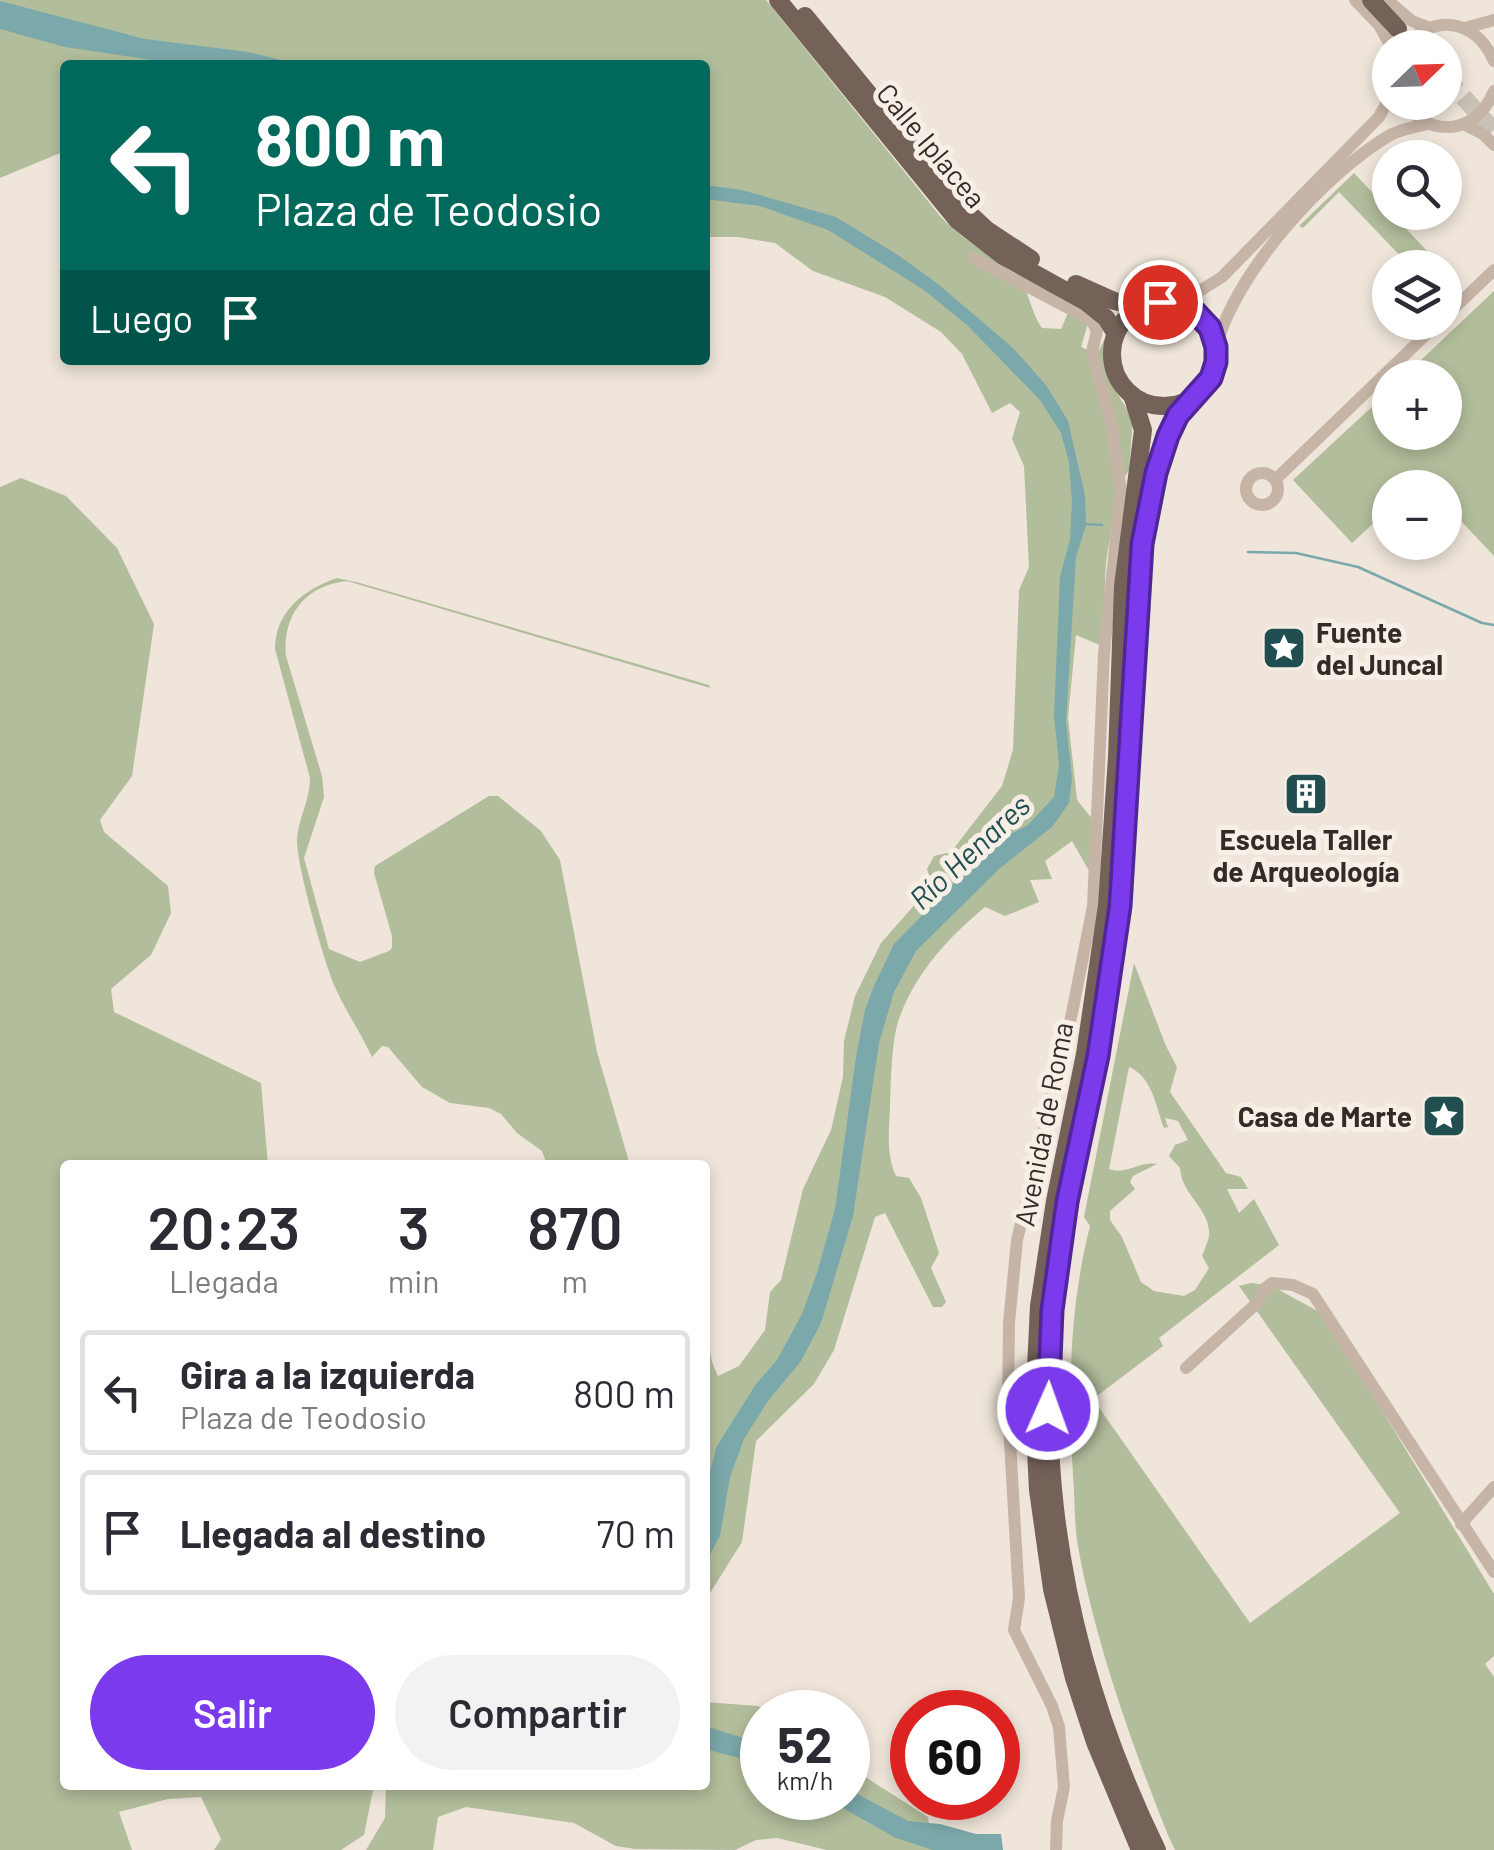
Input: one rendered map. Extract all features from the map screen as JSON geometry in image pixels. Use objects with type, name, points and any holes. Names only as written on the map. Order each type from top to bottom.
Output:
[{"type":"main road","name":"Calle Iplacea","points":[[778,0],[958,221],[1002,256],[1086,302],[1106,318],[1116,334]]},
{"type":"main road","name":"Calle Iplacea","points":[[792,0],[958,203],[987,230],[1088,290],[1141,307]]},
{"type":"main road","points":[[1371,0],[1390,30]]},
{"type":"main road","points":[[1160,302],[1179,304],[1196,313],[1210,328],[1216,347],[1211,378],[1190,400],[1170,406],[1150,404],[1132,395],[1120,382],[1112,350],[1116,334],[1130,314],[1141,307],[1160,302]]},
{"type":"main road","name":"Avenida de Roma","points":[[1132,395],[1142,430],[1123,586],[1107,905],[1085,1054],[1041,1288],[1034,1410],[1040,1506],[1052,1588],[1095,1742],[1140,1850]]},
{"type":"main road","name":"Avenida de Roma","points":[[1157,1850],[1107,1738],[1086,1673],[1066,1584],[1053,1489],[1048,1409],[1052,1310],[1067,1202],[1098,1056],[1120,906],[1142,544],[1156,473],[1168,436],[1190,400]]},
{"type":"street","points":[[1356,0],[1385,30]]},
{"type":"street","points":[[1387,0],[1412,21],[1428,27]]},
{"type":"street","points":[[1465,28],[1494,20]]},
{"type":"street","points":[[1422,30],[1453,25],[1465,28],[1478,36],[1494,60]]},
{"type":"street","points":[[1420,120],[1439,127],[1463,124],[1486,106],[1494,93]]},
{"type":"street","points":[[1179,304],[1222,276],[1376,120]]},
{"type":"street","points":[[1216,347],[1226,316],[1252,274],[1314,199],[1392,134],[1427,124]]},
{"type":"street","points":[[1463,124],[1494,145]]},
{"type":"street","points":[[974,258],[1091,320],[1097,331],[1092,352],[1110,422],[1120,490],[1104,654],[1093,906],[1072,1013],[1017,1240],[1009,1324],[1008,1407],[1019,1598],[1014,1630],[1059,1727],[1064,1787],[1056,1850]]},
{"type":"street","points":[[1462,300],[1494,270]]},
{"type":"street","points":[[1276,480],[1420,340]]},
{"type":"street","points":[[1186,1368],[1258,1303],[1264,1289],[1272,1283],[1314,1294],[1494,1572]]},
{"type":"street","points":[[1461,1524],[1494,1487]]},
{"type":"green space","points":[[0,0],[766,0],[940,216],[1017,277],[1042,328],[1061,329],[1068,313],[1088,323],[1081,347],[1097,354],[1105,338],[1106,366],[1112,385],[1133,419],[1129,470],[1118,489],[1106,562],[1102,646],[1076,635],[1068,718],[1077,800],[1093,820],[1092,876],[1072,841],[1045,861],[1052,879],[1030,880],[1039,902],[1005,916],[985,907],[936,956],[907,1000],[893,1049],[889,1151],[896,1176],[909,1178],[921,1198],[939,1253],[931,1268],[946,1302],[942,1307],[933,1307],[885,1213],[875,1217],[834,1350],[814,1384],[756,1441],[742,1542],[710,1593],[710,1351],[718,1376],[739,1366],[765,1330],[770,1292],[781,1280],[803,1189],[831,1130],[855,996],[881,943],[932,885],[927,869],[934,856],[951,852],[1002,786],[1013,750],[1019,590],[1029,567],[1024,466],[1012,439],[1020,412],[1010,403],[992,413],[962,354],[941,332],[885,297],[813,271],[775,243],[710,237],[710,60],[60,60],[60,153],[0,178]]},
{"type":"green space","points":[[1354,173],[1372,192],[1372,226],[1339,192],[1303,228],[1299,226]]},
{"type":"green space","points":[[1375,230],[1407,230],[1426,250],[1395,250]]},
{"type":"green space","points":[[1494,291],[1494,556],[1462,522],[1462,470],[1372,470],[1372,525],[1352,543],[1293,480],[1372,407],[1372,450],[1462,450],[1462,360],[1421,360],[1442,340],[1462,340],[1462,321]]},
{"type":"green space","points":[[21,478],[66,496],[117,548],[154,624],[132,776],[100,820],[104,832],[168,886],[171,913],[151,955],[111,989],[114,1012],[261,1083],[268,1160],[60,1160],[60,1790],[373,1790],[364,1835],[341,1850],[214,1850],[221,1839],[201,1797],[168,1799],[119,1812],[132,1850],[0,1850],[0,487]]},
{"type":"green space","points":[[337,578],[360,583],[709,685],[710,688],[347,581],[308,596],[288,628],[286,656],[322,776],[324,797],[304,858],[329,949],[360,962],[389,951],[392,936],[375,866],[489,796],[498,796],[541,831],[560,860],[597,1052],[629,1160],[545,1160],[542,1151],[517,1133],[501,1114],[489,1108],[450,1103],[422,1087],[388,1047],[382,1046],[372,1057],[331,977],[298,850],[310,778],[275,649],[286,613],[313,589]]},
{"type":"green space","points":[[1134,963],[1177,1067],[1170,1092],[1226,1173],[1241,1177],[1248,1189],[1227,1189],[1239,1213],[1254,1199],[1279,1245],[1159,1338],[1163,1346],[1093,1399],[1250,1623],[1400,1513],[1239,1286],[1272,1286],[1323,1314],[1494,1594],[1494,1656],[1485,1664],[1494,1677],[1494,1850],[1175,1850],[1117,1695],[1077,1543],[1071,1381],[1074,1319],[1090,1226],[1084,1217]],"holes":[[[1129,1067],[1152,1094],[1164,1128],[1168,1127],[1165,1118],[1178,1121],[1188,1140],[1175,1145],[1169,1156],[1180,1168],[1209,1231],[1202,1256],[1209,1268],[1195,1290],[1184,1296],[1154,1291],[1141,1282],[1122,1237],[1110,1220],[1110,1211],[1135,1189],[1130,1182],[1133,1176],[1157,1164],[1109,1169]]]},
{"type":"green space","points":[[710,1702],[740,1705],[740,1820],[870,1820],[870,1780],[890,1793],[890,1820],[928,1820],[933,1850],[827,1850],[777,1838],[756,1840],[735,1850],[635,1849],[616,1846],[574,1823],[466,1807],[438,1817],[433,1850],[366,1850],[385,1818],[386,1790],[710,1790]]},
{"type":"water","points":[[0,1],[145,39],[281,60],[152,60],[65,47],[0,29]]},
{"type":"water","points":[[710,186],[742,190],[836,217],[938,284],[1013,348],[1046,385],[1068,421],[1085,495],[1086,525],[1076,557],[1072,622],[1066,721],[1072,779],[1069,803],[1052,827],[999,869],[916,951],[894,992],[879,1043],[853,1216],[821,1323],[801,1361],[768,1401],[744,1439],[730,1477],[720,1536],[710,1555],[710,1471],[717,1446],[756,1384],[777,1360],[802,1314],[817,1273],[835,1209],[856,1057],[874,986],[894,944],[995,842],[1028,825],[1054,797],[1059,765],[1054,715],[1060,577],[1070,539],[1072,502],[1069,462],[1061,433],[1040,400],[968,326],[924,290],[828,230],[760,206],[710,200]]},
{"type":"water","points":[[710,1728],[740,1737],[740,1758],[710,1750]]},
{"type":"water","points":[[870,1801],[890,1811],[890,1820],[940,1824],[976,1834],[1001,1834],[1003,1850],[933,1850],[896,1838],[864,1820],[870,1820]]},
{"type":"waterway","points":[[1083,524],[1102,525]]},
{"type":"waterway","points":[[1248,552],[1296,553],[1358,567],[1494,625]]},
{"type":"tunnel","points":[[1462,96],[1494,131]]},
{"type":"place","name":"Fuente del Juncal","points":[[1284,648]]},
{"type":"place","name":"Escuela Taller de Arqueología","points":[[1306,794]]},
{"type":"place","name":"Casa de Marte","points":[[1444,1116]]},
{"type":"route","points":[[1048,1409],[1052,1310],[1067,1202],[1098,1056],[1120,906],[1142,544],[1156,473],[1168,436],[1178,415],[1211,378],[1216,362],[1210,328],[1196,313],[1179,304],[1160,302]]},
{"type":"water label","name":"Río Henares","points":[[969,851]]}]
